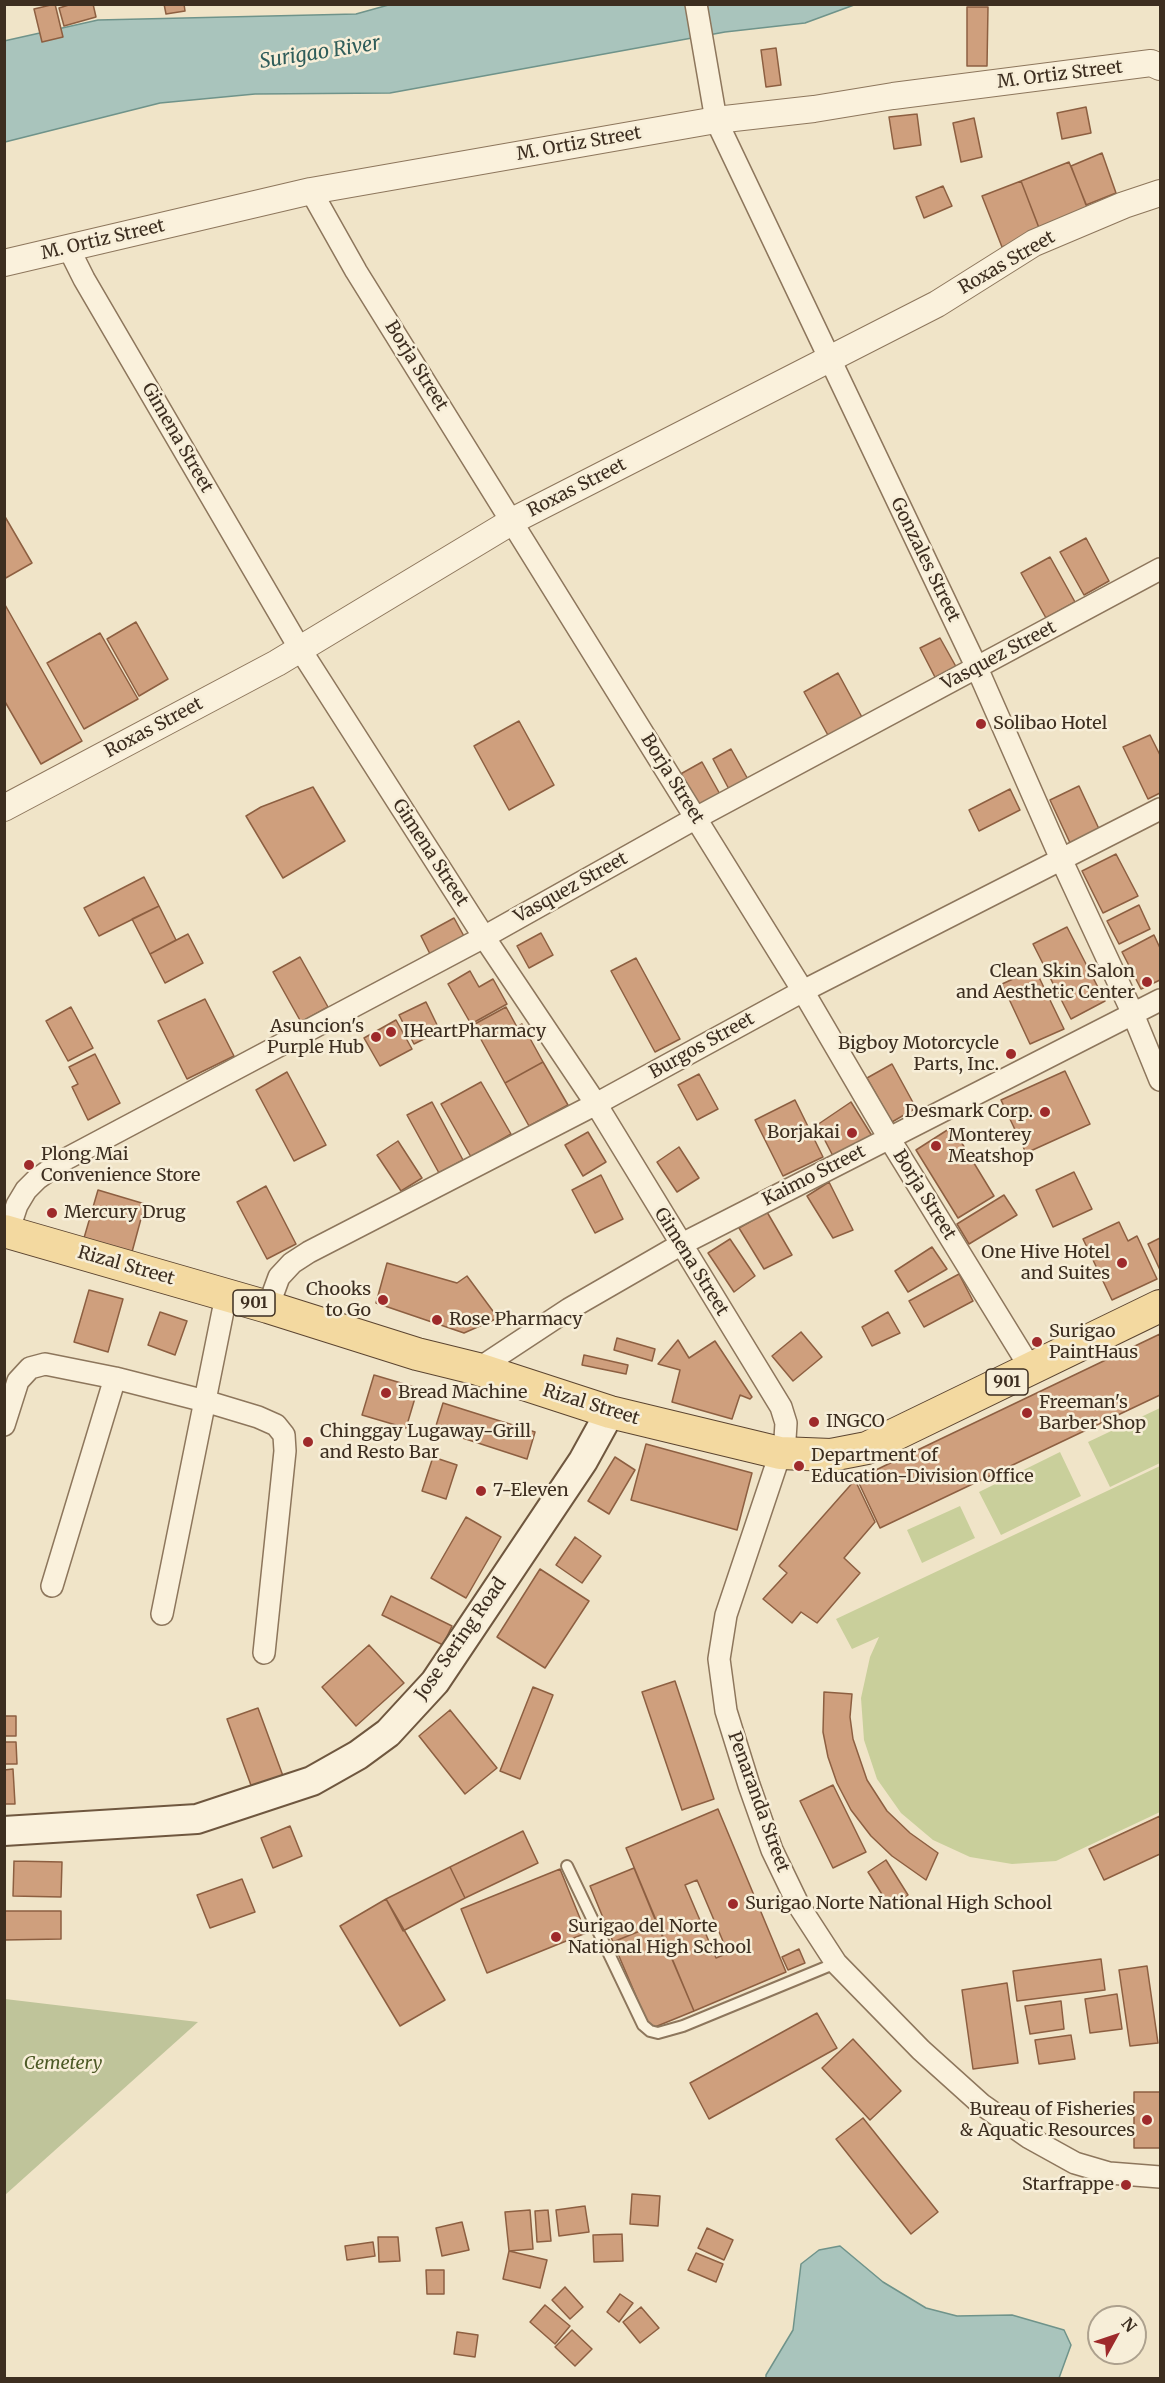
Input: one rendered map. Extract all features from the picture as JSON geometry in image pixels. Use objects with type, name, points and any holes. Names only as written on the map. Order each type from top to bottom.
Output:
[{"type":"main road","name":"Rizal Street","points":[[6,1231],[268,1307],[417,1354],[477,1369],[610,1412],[780,1453],[831,1455],[867,1448],[1161,1306]]},
{"type":"main road","name":"Jose Sering Road","points":[[4,1831],[197,1819],[312,1781],[358,1755],[388,1733],[435,1682],[583,1461],[610,1412]]},
{"type":"street","name":"Gonzales Street","points":[[696,4],[716,120],[977,668],[1161,1080]]},
{"type":"street","name":"M. Ortiz Street","points":[[4,263],[311,191],[716,120],[1152,63],[1161,67]]},
{"type":"street","name":"Borja Street","points":[[311,191],[356,272],[803,990],[889,1138],[1031,1369]]},
{"type":"street","name":"Roxas Street","points":[[4,808],[300,649],[513,521],[937,304],[1034,243],[1161,192]]},
{"type":"street","name":"Gimena Street","points":[[69,249],[84,279],[300,649],[484,937],[596,1104],[781,1407],[786,1423],[785,1438],[780,1453]]},
{"type":"street","name":"Vasquez Street","points":[[6,1231],[26,1190],[37,1179],[64,1160],[484,937],[696,818],[1161,569]]},
{"type":"street","name":"Burgos Street","points":[[268,1307],[279,1277],[292,1263],[309,1252],[596,1104],[803,990],[1161,809]]},
{"type":"street","name":"Kaimo Street","points":[[477,1369],[561,1314],[680,1245],[1161,1000]]},
{"type":"street","points":[[162,1614],[226,1296]]},
{"type":"street","points":[[4,1425],[18,1381],[30,1368],[45,1364],[115,1378],[205,1401],[258,1417],[276,1425],[284,1435],[285,1451],[264,1653]]},
{"type":"street","points":[[52,1586],[115,1378]]},
{"type":"street","name":"Penaranda Street","points":[[780,1453],[726,1615],[718,1659],[726,1711],[772,1850],[799,1906],[836,1963],[921,2050],[981,2104],[1028,2137],[1075,2163],[1109,2173],[1161,2177]]},
{"type":"lane","points":[[567,1866],[643,2025],[650,2031],[658,2033],[683,2026],[836,1963]]},
{"type":"green space","points":[[1160,1408],[1160,1463],[1110,1487],[1088,1442]]},
{"type":"green space","points":[[1060,1452],[1081,1496],[1001,1535],[979,1492]]},
{"type":"green space","points":[[1160,1466],[1160,1812],[1056,1861],[1012,1864],[970,1857],[933,1840],[901,1813],[877,1779],[864,1740],[861,1698],[870,1657],[879,1637],[852,1649],[836,1619]]},
{"type":"green space","points":[[960,1506],[975,1538],[922,1563],[907,1530]]},
{"type":"green space","name":"Cemetery","points":[[4,1999],[198,2022],[5,2195]]},
{"type":"water","name":"Surigao River","points":[[392,4],[854,5],[805,23],[725,32],[390,93],[255,94],[160,103],[5,142],[4,41],[98,20],[356,14]]},
{"type":"water","points":[[840,2246],[883,2282],[926,2308],[957,2316],[1012,2315],[1064,2330],[1071,2345],[1059,2378],[766,2378],[793,2330],[801,2264],[819,2250]]},
{"type":"building","points":[[55,4],[63,37],[42,42],[34,9]]},
{"type":"building","points":[[72,4],[93,4],[96,17],[64,26],[59,8]]},
{"type":"building","points":[[164,4],[184,4],[185,11],[166,14]]},
{"type":"building","points":[[967,7],[988,7],[987,66],[967,66]]},
{"type":"building","points":[[776,48],[781,85],[766,87],[761,50]]},
{"type":"building","points":[[1086,107],[1091,133],[1062,139],[1057,113]]},
{"type":"building","points":[[917,114],[921,145],[894,149],[889,117]]},
{"type":"building","points":[[974,118],[982,157],[961,162],[953,123]]},
{"type":"building","points":[[1102,153],[1116,193],[1086,205],[1071,166]]},
{"type":"building","points":[[1069,162],[1088,209],[1039,228],[1021,181]]},
{"type":"building","points":[[1021,181],[1041,233],[1002,247],[982,196]]},
{"type":"building","points":[[943,186],[952,206],[924,218],[916,197]]},
{"type":"building","points":[[4,515],[32,563],[4,579]]},
{"type":"building","points":[[1086,538],[1109,581],[1084,595],[1060,552]]},
{"type":"building","points":[[1050,557],[1075,602],[1046,618],[1021,573]]},
{"type":"building","points":[[4,603],[82,741],[41,764],[4,700]]},
{"type":"building","points":[[136,622],[168,679],[139,696],[107,639]]},
{"type":"building","points":[[100,633],[138,699],[84,729],[47,663]]},
{"type":"building","points":[[940,638],[959,672],[938,683],[920,648]]},
{"type":"building","points":[[838,673],[863,719],[829,737],[804,692]]},
{"type":"building","points":[[519,721],[554,785],[509,810],[474,746]]},
{"type":"building","points":[[1150,735],[1160,755],[1160,793],[1148,799],[1123,747]]},
{"type":"building","points":[[731,749],[750,783],[731,793],[713,759]]},
{"type":"building","points":[[702,762],[721,796],[696,810],[677,776]]},
{"type":"building","points":[[1079,786],[1100,831],[1071,845],[1050,800]]},
{"type":"building","points":[[313,787],[345,841],[283,878],[246,816],[261,807]]},
{"type":"building","points":[[1010,789],[1020,810],[979,831],[969,810]]},
{"type":"building","points":[[1116,854],[1138,896],[1103,913],[1082,871]]},
{"type":"building","points":[[144,877],[159,906],[99,936],[84,908]]},
{"type":"building","points":[[1139,905],[1150,929],[1119,944],[1107,921]]},
{"type":"building","points":[[159,906],[176,940],[150,954],[132,919]]},
{"type":"building","points":[[454,918],[465,938],[431,956],[421,936]]},
{"type":"building","points":[[1067,927],[1105,1001],[1071,1019],[1033,944]]},
{"type":"building","points":[[541,933],[553,955],[529,968],[517,946]]},
{"type":"building","points":[[188,934],[203,963],[165,983],[150,954]]},
{"type":"building","points":[[1154,935],[1160,948],[1160,980],[1141,989],[1122,952]]},
{"type":"building","points":[[300,957],[328,1007],[301,1022],[273,972]]},
{"type":"building","points":[[636,958],[680,1039],[655,1052],[611,971]]},
{"type":"building","points":[[1035,969],[1064,1029],[1030,1044],[1002,984]]},
{"type":"building","points":[[470,971],[479,987],[493,979],[507,1004],[471,1024],[448,984]]},
{"type":"building","points":[[205,999],[234,1056],[187,1079],[158,1021]]},
{"type":"building","points":[[426,1002],[440,1031],[414,1044],[399,1015]]},
{"type":"building","points":[[71,1007],[93,1048],[68,1061],[46,1021]]},
{"type":"building","points":[[506,1007],[517,1027],[522,1024],[543,1062],[505,1083],[473,1025]]},
{"type":"building","points":[[396,1020],[412,1049],[380,1066],[364,1038]]},
{"type":"building","points":[[95,1054],[120,1103],[88,1120],[72,1087],[78,1084],[69,1067]]},
{"type":"building","points":[[543,1062],[568,1105],[529,1126],[505,1083]]},
{"type":"building","points":[[892,1064],[916,1108],[892,1122],[867,1078]]},
{"type":"building","name":"Desmark Corp.","points":[[1065,1071],[1090,1124],[1026,1153],[1001,1100]]},
{"type":"building","points":[[287,1072],[326,1145],[294,1161],[256,1090]]},
{"type":"building","points":[[699,1074],[718,1109],[697,1120],[678,1085]]},
{"type":"building","points":[[481,1082],[511,1134],[471,1157],[441,1104]]},
{"type":"building","points":[[795,1100],[823,1157],[783,1176],[755,1120]]},
{"type":"building","points":[[432,1102],[463,1160],[439,1173],[407,1115]]},
{"type":"building","points":[[851,1102],[874,1139],[834,1158],[817,1125]]},
{"type":"building","points":[[952,1127],[994,1196],[958,1218],[916,1150]]},
{"type":"building","points":[[588,1132],[606,1162],[583,1176],[565,1145]]},
{"type":"building","points":[[398,1141],[422,1178],[401,1191],[377,1155]]},
{"type":"building","points":[[679,1147],[699,1178],[677,1192],[657,1162]]},
{"type":"building","points":[[1074,1172],[1092,1209],[1053,1227],[1036,1190]]},
{"type":"building","points":[[601,1175],[623,1219],[595,1233],[572,1190]]},
{"type":"building","points":[[829,1182],[853,1230],[833,1238],[807,1196]]},
{"type":"building","points":[[266,1186],[296,1244],[267,1259],[237,1202]]},
{"type":"building","points":[[98,1190],[145,1204],[132,1252],[84,1238]]},
{"type":"building","points":[[1004,1195],[1017,1215],[969,1244],[957,1224]]},
{"type":"building","points":[[767,1212],[792,1255],[764,1269],[739,1228]]},
{"type":"building","name":"One Hive Hotel and Suites","points":[[1119,1222],[1128,1241],[1137,1236],[1157,1279],[1112,1300],[1083,1239]]},
{"type":"building","points":[[1160,1238],[1160,1270],[1148,1244]]},
{"type":"building","points":[[730,1239],[755,1276],[734,1292],[708,1253]]},
{"type":"building","points":[[932,1247],[947,1269],[908,1292],[895,1271]]},
{"type":"building","points":[[387,1263],[457,1283],[467,1276],[498,1318],[464,1333],[376,1303]]},
{"type":"building","points":[[959,1274],[973,1301],[924,1327],[909,1301]]},
{"type":"building","points":[[89,1290],[123,1299],[108,1352],[74,1342]]},
{"type":"building","points":[[160,1312],[187,1321],[175,1355],[148,1345]]},
{"type":"building","points":[[888,1312],[900,1333],[872,1346],[862,1327]]},
{"type":"building","points":[[801,1332],[822,1357],[793,1381],[772,1356]]},
{"type":"building","points":[[1160,1334],[1160,1395],[880,1528],[857,1479]]},
{"type":"building","points":[[617,1338],[655,1349],[652,1361],[614,1350]]},
{"type":"building","points":[[678,1340],[689,1358],[715,1341],[752,1397],[750,1399],[740,1395],[732,1419],[672,1402],[680,1370],[658,1364]]},
{"type":"building","points":[[584,1355],[628,1365],[626,1374],[582,1365]]},
{"type":"building","points":[[374,1375],[418,1388],[406,1428],[362,1415]]},
{"type":"building","points":[[443,1403],[535,1432],[527,1459],[435,1429]]},
{"type":"building","points":[[646,1444],[752,1473],[737,1530],[631,1500]]},
{"type":"building","points":[[433,1457],[457,1465],[446,1499],[422,1491]]},
{"type":"building","points":[[615,1457],[635,1470],[609,1514],[588,1501]]},
{"type":"building","points":[[855,1480],[875,1522],[844,1558],[860,1573],[817,1623],[801,1612],[792,1623],[763,1599],[787,1573],[779,1566]]},
{"type":"building","points":[[466,1517],[501,1537],[466,1598],[431,1578]]},
{"type":"building","points":[[575,1537],[601,1556],[582,1583],[556,1565]]},
{"type":"building","points":[[540,1569],[589,1601],[545,1668],[497,1637]]},
{"type":"building","points":[[391,1596],[452,1626],[443,1645],[382,1615]]},
{"type":"building","points":[[369,1645],[404,1683],[356,1726],[322,1687]]},
{"type":"building","points":[[675,1681],[714,1799],[682,1810],[642,1692]]},
{"type":"building","points":[[533,1687],[553,1695],[520,1779],[500,1771]]},
{"type":"building","points":[[824,1692],[852,1694],[850,1717],[853,1739],[867,1780],[887,1811],[910,1833],[938,1853],[926,1880],[892,1856],[871,1836],[851,1810],[837,1783],[828,1757],[823,1732]]},
{"type":"building","points":[[258,1708],[283,1776],[252,1788],[227,1719]]},
{"type":"building","points":[[450,1710],[497,1768],[465,1794],[419,1736]]},
{"type":"building","points":[[4,1716],[16,1716],[16,1736],[4,1736]]},
{"type":"building","points":[[4,1742],[16,1742],[17,1764],[4,1764]]},
{"type":"building","points":[[13,1769],[15,1804],[4,1804],[4,1770]]},
{"type":"building","points":[[833,1785],[866,1852],[833,1868],[800,1801]]},
{"type":"building","name":"Surigao Norte National High School","points":[[718,1809],[786,1972],[694,2011],[626,1848]],"holes":[[[697,1880],[728,1953],[716,1958],[685,1885]]]},
{"type":"building","points":[[1160,1816],[1160,1854],[1104,1880],[1089,1849]]},
{"type":"building","points":[[290,1826],[302,1856],[273,1868],[261,1838]]},
{"type":"building","points":[[523,1831],[538,1863],[465,1898],[450,1867]]},
{"type":"building","points":[[886,1860],[908,1895],[890,1907],[868,1872]]},
{"type":"building","points":[[14,1861],[62,1862],[61,1897],[13,1896]]},
{"type":"building","points":[[450,1867],[465,1898],[403,1931],[386,1899]]},
{"type":"building","points":[[634,1868],[657,1924],[613,1942],[590,1886]]},
{"type":"building","points":[[560,1869],[586,1933],[487,1973],[461,1909]]},
{"type":"building","points":[[242,1879],[255,1912],[210,1928],[197,1895]]},
{"type":"building","points":[[386,1899],[445,2000],[400,2026],[340,1926]]},
{"type":"building","points":[[4,1911],[61,1911],[61,1939],[4,1940]]},
{"type":"building","points":[[657,1924],[694,2011],[650,2029],[613,1942]]},
{"type":"building","points":[[799,1949],[805,1963],[788,1970],[782,1957]]},
{"type":"building","points":[[1101,1959],[1105,1990],[1017,2001],[1013,1971]]},
{"type":"building","points":[[1147,1966],[1158,2043],[1130,2046],[1119,1970]]},
{"type":"building","points":[[1007,1983],[1018,2063],[973,2069],[962,1990]]},
{"type":"building","points":[[1117,1994],[1122,2029],[1090,2033],[1085,1999]]},
{"type":"building","points":[[1061,2001],[1064,2029],[1030,2034],[1025,2006]]},
{"type":"building","points":[[817,2013],[837,2048],[709,2119],[690,2083]]},
{"type":"building","points":[[1071,2035],[1075,2059],[1039,2064],[1035,2040]]},
{"type":"building","points":[[853,2039],[901,2091],[870,2120],[822,2068]]},
{"type":"building","name":"Bureau of Fisheries & Aquatic Resources","points":[[1134,2092],[1160,2092],[1160,2148],[1134,2148]]},
{"type":"building","points":[[863,2118],[938,2212],[911,2234],[836,2139]]},
{"type":"building","points":[[632,2194],[660,2196],[658,2226],[630,2224]]},
{"type":"building","points":[[585,2206],[589,2232],[559,2236],[556,2210]]},
{"type":"building","points":[[530,2210],[533,2249],[509,2251],[505,2212]]},
{"type":"building","points":[[548,2210],[551,2241],[537,2242],[535,2211]]},
{"type":"building","points":[[462,2222],[469,2250],[442,2256],[436,2228]]},
{"type":"building","points":[[707,2228],[733,2240],[724,2260],[698,2248]]},
{"type":"building","points":[[622,2234],[623,2261],[594,2262],[593,2235]]},
{"type":"building","points":[[378,2237],[398,2237],[400,2261],[379,2262]]},
{"type":"building","points":[[373,2242],[375,2256],[347,2260],[345,2246]]},
{"type":"building","points":[[509,2251],[547,2260],[540,2288],[503,2279]]},
{"type":"building","points":[[696,2253],[723,2264],[716,2282],[688,2270]]},
{"type":"building","points":[[426,2270],[444,2270],[444,2294],[427,2294]]},
{"type":"building","points":[[565,2287],[583,2307],[570,2319],[552,2300]]},
{"type":"building","points":[[620,2294],[633,2303],[619,2322],[607,2312]]},
{"type":"building","points":[[545,2305],[570,2326],[555,2344],[530,2322]]},
{"type":"building","points":[[641,2307],[659,2328],[640,2343],[623,2322]]},
{"type":"building","points":[[572,2330],[592,2349],[575,2366],[555,2347]]},
{"type":"building","points":[[457,2332],[478,2335],[475,2357],[454,2354]]},
{"type":"place","name":"Solibao Hotel","points":[[981,724]]},
{"type":"place","name":"Clean Skin Salon and Aesthetic Center","points":[[1147,982]]},
{"type":"place","name":"IHeartPharmacy","points":[[391,1032]]},
{"type":"place","name":"Asuncion's Purple Hub","points":[[376,1037]]},
{"type":"place","name":"Bigboy Motorcycle Parts, Inc.","points":[[1011,1054]]},
{"type":"place","name":"Desmark Corp.","points":[[1045,1112]]},
{"type":"place","name":"Borjakai","points":[[852,1133]]},
{"type":"place","name":"Monterey Meatshop","points":[[936,1146]]},
{"type":"place","name":"Plong Mai Convenience Store","points":[[29,1165]]},
{"type":"place","name":"Mercury Drug","points":[[52,1213]]},
{"type":"place","name":"One Hive Hotel and Suites","points":[[1122,1263]]},
{"type":"place","name":"Chooks to Go","points":[[383,1300]]},
{"type":"place","name":"Rose Pharmacy","points":[[437,1320]]},
{"type":"place","name":"Surigao PaintHaus","points":[[1037,1342]]},
{"type":"place","name":"Bread Machine","points":[[386,1393]]},
{"type":"place","name":"Freeman's Barber Shop","points":[[1027,1413]]},
{"type":"place","name":"INGCO","points":[[814,1422]]},
{"type":"place","name":"Chinggay Lugaway-Grill and Resto Bar","points":[[308,1442]]},
{"type":"place","name":"Department of Education-Division Office","points":[[799,1466]]},
{"type":"place","name":"7-Eleven","points":[[481,1491]]},
{"type":"place","name":"Surigao Norte National High School","points":[[733,1904]]},
{"type":"place","name":"Surigao del Norte National High School","points":[[556,1937]]},
{"type":"place","name":"Bureau of Fisheries & Aquatic Resources","points":[[1147,2120]]},
{"type":"place","name":"Starfrappe","points":[[1126,2185]]}]
